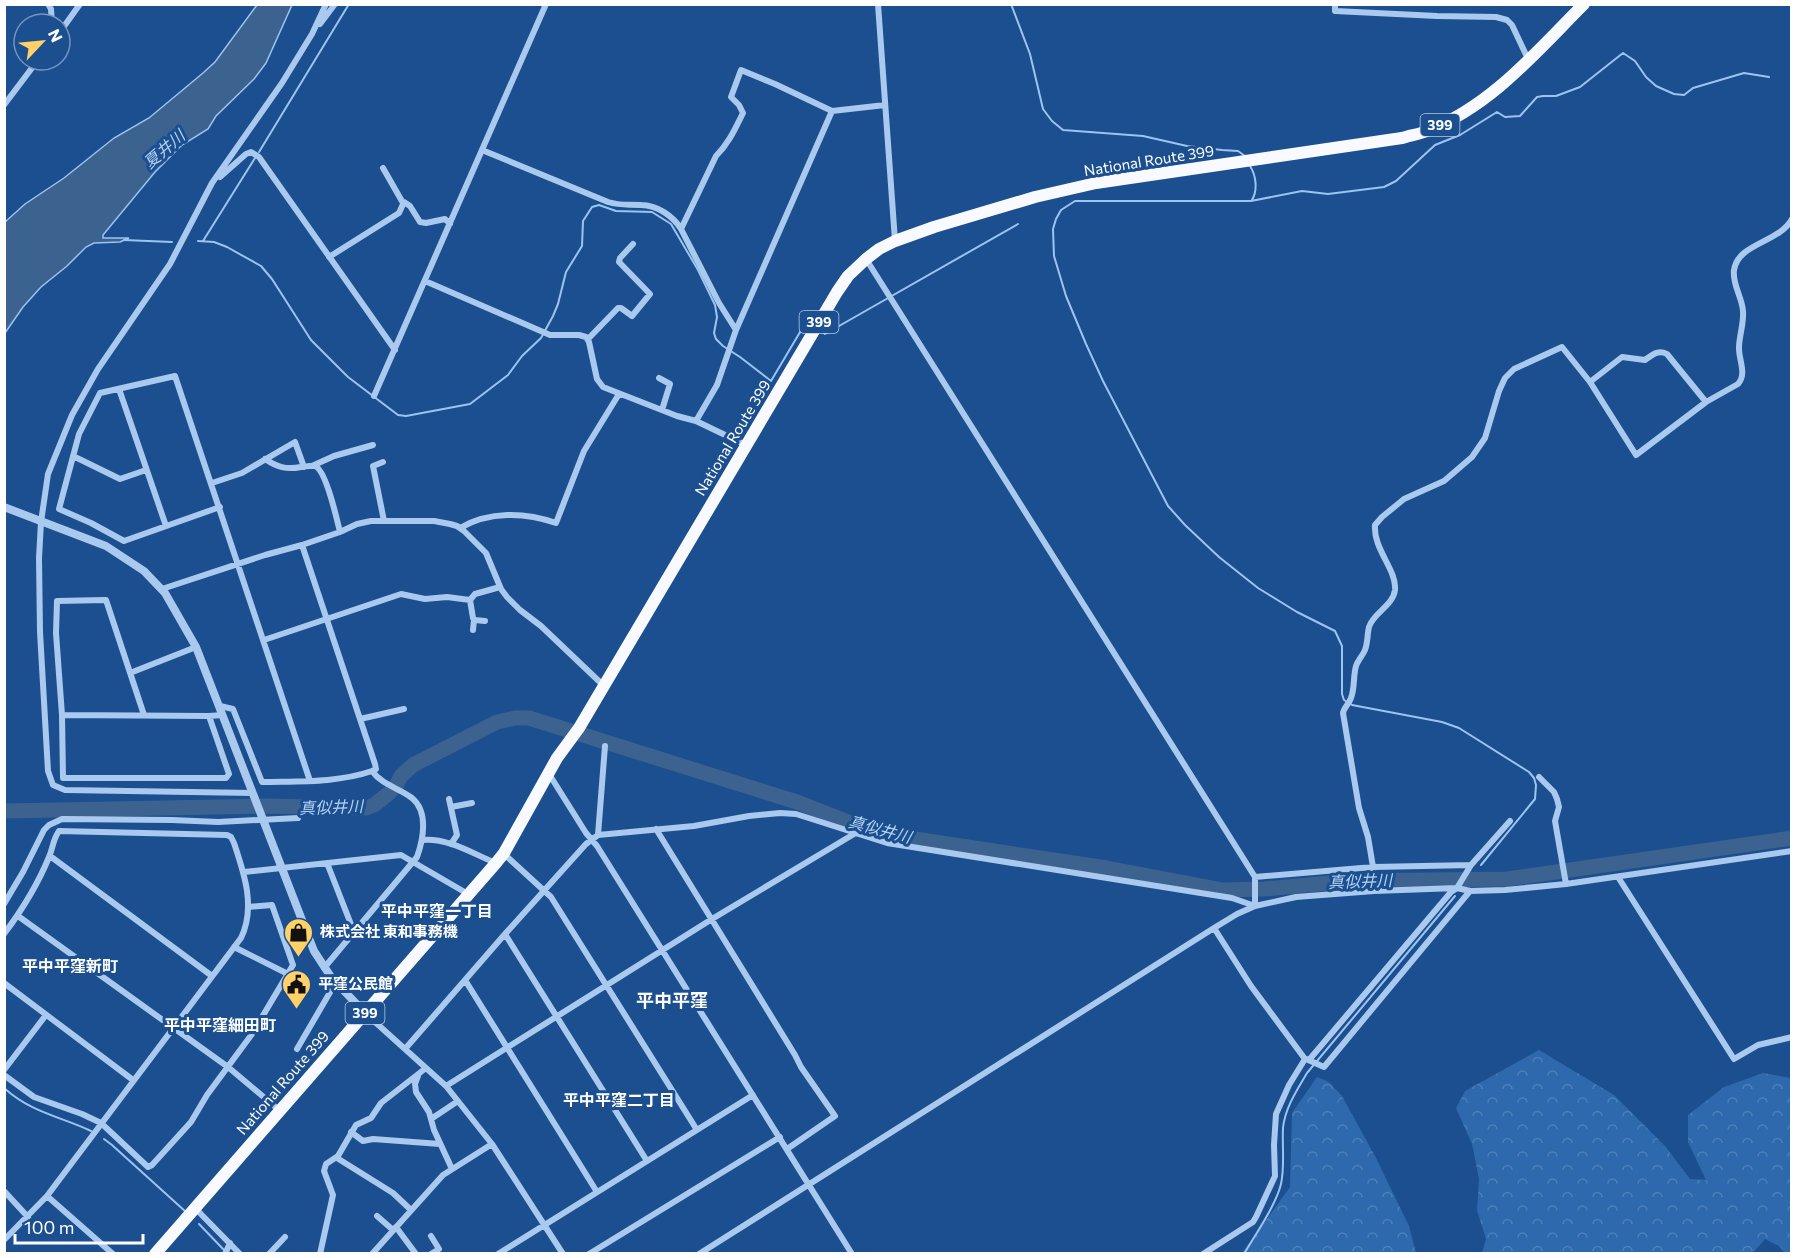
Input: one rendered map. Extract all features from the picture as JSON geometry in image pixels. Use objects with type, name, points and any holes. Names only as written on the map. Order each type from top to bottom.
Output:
[{"type":"highway","name":"National Route 399","points":[[155,1254],[500,858],[557,758],[604,687],[837,292],[848,276],[866,259],[895,242],[934,227],[1035,197],[1096,183],[1402,138],[1428,131],[1480,102],[1505,82],[1584,4]]},
{"type":"street","points":[[312,34],[326,4]]},
{"type":"street","points":[[253,793],[65,790],[53,785],[48,771],[40,632],[39,521],[48,474],[72,415],[98,369],[170,264],[212,183],[334,4]]},
{"type":"street","points":[[374,396],[546,4]]},
{"type":"street","points":[[878,4],[895,242]]},
{"type":"street","points":[[1335,4],[1335,11],[1496,17],[1507,20],[1512,25],[1528,59]]},
{"type":"street","points":[[681,229],[716,156],[729,141],[743,113],[731,97],[741,70],[832,111],[885,105]]},
{"type":"street","points":[[4,105],[29,72]]},
{"type":"street","points":[[696,421],[713,392],[736,330],[832,111]]},
{"type":"street","points":[[482,150],[608,202],[622,206],[642,204],[656,207],[681,229],[719,303],[736,330]]},
{"type":"street","points":[[212,183],[246,154],[251,152],[259,157],[395,350]]},
{"type":"street","points":[[384,168],[403,203],[410,206],[420,222],[445,219],[450,224]]},
{"type":"street","points":[[329,258],[399,213],[403,203]]},
{"type":"street","points":[[1374,890],[1368,837],[1359,808],[1343,713],[1350,700],[1355,667],[1368,640],[1368,628],[1392,598],[1395,590],[1393,579],[1376,542],[1375,525],[1404,500],[1444,481],[1472,457],[1485,438],[1505,378],[1514,369],[1562,347],[1590,381],[1636,455],[1706,402],[1738,384],[1743,374],[1739,349],[1743,311],[1735,284],[1736,262],[1742,254],[1780,232],[1791,219]]},
{"type":"street","points":[[588,339],[618,308],[632,316],[650,294],[619,262],[633,244]]},
{"type":"street","points":[[866,259],[1255,878],[1255,904]]},
{"type":"street","points":[[425,281],[550,335],[579,335],[588,339]]},
{"type":"street","points":[[588,339],[598,383],[603,387],[696,421],[746,445]]},
{"type":"street","points":[[1590,381],[1622,357],[1645,360],[1658,352],[1663,352],[1706,402]]},
{"type":"street","points":[[220,507],[124,541],[59,508],[79,434],[100,393],[175,376],[212,483],[220,507],[238,563],[264,640],[310,781]]},
{"type":"street","points":[[658,378],[670,384],[662,410]]},
{"type":"street","points":[[119,389],[166,526]]},
{"type":"street","points":[[460,528],[481,520],[513,515],[535,517],[556,523],[587,444],[620,394]]},
{"type":"street","points":[[212,483],[242,473],[295,442],[308,466],[319,469],[326,483],[340,532]]},
{"type":"street","points":[[265,459],[278,467],[292,469],[373,445]]},
{"type":"street","points":[[73,456],[120,479],[146,470]]},
{"type":"street","points":[[383,462],[373,466],[384,521]]},
{"type":"street","points":[[4,507],[106,546],[139,567],[162,589],[196,647],[310,941],[324,968],[365,1013],[446,1086],[492,1144],[563,1254]]},
{"type":"street","points":[[162,589],[371,521],[434,521],[457,526],[486,554],[500,587],[514,605],[541,626],[604,687]]},
{"type":"street","points":[[62,715],[209,716],[232,709],[262,782],[346,778],[376,769],[302,545]]},
{"type":"street","points":[[473,630],[474,620],[470,600],[475,594],[500,587]]},
{"type":"street","points":[[264,640],[401,594],[425,599],[447,597],[470,600]]},
{"type":"street","points":[[144,715],[106,600],[57,601],[56,633],[62,715],[63,778],[226,778],[229,774],[209,716]]},
{"type":"street","points":[[474,620],[485,621]]},
{"type":"street","points":[[130,673],[196,647]]},
{"type":"street","points":[[360,719],[404,709]]},
{"type":"street","points":[[598,835],[605,746]]},
{"type":"street","points":[[324,968],[417,857],[423,840],[422,819],[418,807],[411,798],[380,780],[372,771]]},
{"type":"street","points":[[549,774],[597,846],[852,1254]]},
{"type":"street","points":[[1539,777],[1554,792],[1559,807],[1555,821],[1565,882]]},
{"type":"street","points":[[449,799],[457,835],[451,844]]},
{"type":"street","points":[[451,807],[472,803]]},
{"type":"street","points":[[405,1049],[505,934],[591,839],[598,835],[694,826],[748,816],[780,813],[804,816],[887,843],[1232,898],[1255,904]]},
{"type":"street","points":[[4,904],[44,830],[62,819],[172,819],[218,822],[298,818]]},
{"type":"street","points":[[1203,1254],[1253,1222],[1256,1217],[1275,1176],[1276,1114],[1289,1085],[1457,887],[1470,867],[1509,821]]},
{"type":"street","points":[[656,829],[801,1067],[835,1116],[787,1149]]},
{"type":"street","points":[[4,934],[18,916],[50,856],[55,836],[59,831],[227,835],[234,843],[244,872],[248,907],[246,928],[234,947],[47,1196],[4,1240]]},
{"type":"street","points":[[446,1086],[712,919],[854,834]]},
{"type":"street","points":[[423,840],[434,840],[500,858],[545,890],[697,1130]]},
{"type":"street","points":[[699,1254],[1255,904],[1296,897],[1374,890],[1457,887],[1470,891],[1505,890],[1618,877],[1791,851]]},
{"type":"street","points":[[244,872],[401,855],[468,894]]},
{"type":"street","points":[[50,856],[212,976]]},
{"type":"street","points":[[327,863],[354,932]]},
{"type":"street","points":[[1255,878],[1373,869],[1470,867]]},
{"type":"street","points":[[1618,877],[1734,1059],[1758,1045],[1791,1036]]},
{"type":"street","points":[[1214,928],[1251,986],[1308,1060],[1324,1067],[1470,891]]},
{"type":"street","points":[[4,1075],[34,1097],[101,1123],[148,1167],[152,1165],[191,1122],[207,1095],[252,1034],[293,965],[272,904],[248,907]]},
{"type":"street","points":[[18,916],[228,1067],[279,1110]]},
{"type":"street","points":[[505,934],[647,1161]]},
{"type":"street","points":[[234,947],[288,974]]},
{"type":"street","points":[[465,980],[597,1192]]},
{"type":"street","points":[[297,1048],[336,982]]},
{"type":"street","points":[[4,983],[134,1080]]},
{"type":"street","points":[[4,1070],[46,1015]]},
{"type":"street","points":[[320,1254],[333,1195],[324,1171],[326,1164],[337,1158],[358,1124],[371,1118],[381,1103],[426,1068]]},
{"type":"street","points":[[418,1075],[415,1088],[427,1107],[434,1130],[452,1169]]},
{"type":"street","points":[[498,1254],[753,1095]]},
{"type":"street","points":[[431,1119],[458,1101]]},
{"type":"street","points":[[351,1132],[363,1141],[440,1144]]},
{"type":"street","points":[[589,1254],[780,1137]]},
{"type":"street","points":[[372,1254],[443,1175],[492,1144]]},
{"type":"street","points":[[337,1158],[393,1193],[411,1210]]},
{"type":"street","points":[[4,1191],[28,1217]]},
{"type":"street","points":[[47,1196],[113,1254]]},
{"type":"street","points":[[194,1208],[240,1254]]},
{"type":"street","points":[[377,1216],[394,1229],[416,1254]]},
{"type":"street","points":[[431,1236],[439,1249],[431,1254]]},
{"type":"street","points":[[269,1254],[285,1237]]},
{"type":"street","points":[[225,1254],[230,1243]]},
{"type":"green space","points":[[1539,1050],[1614,1095],[1665,1146],[1690,1179],[1706,1180],[1688,1142],[1688,1115],[1724,1087],[1763,1073],[1791,1078],[1791,1253],[1785,1253],[1779,1246],[1765,1239],[1753,1253],[1482,1253],[1486,1239],[1477,1210],[1479,1179],[1472,1144],[1456,1108],[1465,1091]]},
{"type":"green space","points":[[1317,1077],[1329,1082],[1342,1096],[1376,1158],[1409,1226],[1416,1253],[1242,1253],[1290,1187],[1292,1113]]},
{"type":"water","name":"夏井川","points":[[257,5],[292,5],[266,63],[254,79],[216,116],[208,129],[182,145],[155,172],[103,235],[103,238],[129,238],[120,242],[94,243],[86,247],[41,287],[23,307],[5,333],[5,222],[25,204],[64,178],[114,138],[149,118],[203,73],[215,62]]},
{"type":"waterway","points":[[259,152],[349,4]]},
{"type":"waterway","points":[[1011,4],[1030,54],[1043,109],[1063,130],[1143,136],[1187,146],[1238,151],[1245,156]]},
{"type":"waterway","points":[[1481,865],[1535,799],[1534,778],[1529,772],[1459,728],[1442,722],[1352,705],[1344,700],[1342,646],[1335,631],[1297,612],[1258,588],[1219,557],[1168,506],[1103,381],[1066,296],[1054,256],[1053,229],[1056,219],[1061,210],[1075,201],[1251,201],[1302,191],[1328,194],[1384,187],[1396,181],[1435,145],[1460,135],[1497,112],[1505,117],[1520,116],[1537,97],[1556,96],[1580,87],[1623,53],[1635,61],[1646,77],[1656,86],[1674,94],[1684,95],[1693,88],[1744,73],[1769,77]]},
{"type":"waterway","points":[[203,241],[255,158]]},
{"type":"waterway","points":[[1250,166],[1256,183],[1252,200]]},
{"type":"waterway","points":[[198,241],[214,242],[227,247],[261,266],[272,279],[311,340],[348,377],[398,415],[406,416],[470,404],[508,375],[522,356],[541,338],[553,316],[566,272],[582,246],[583,221],[592,207],[599,205],[616,211],[652,212],[671,224],[715,305],[717,317],[714,333],[716,339],[771,381],[806,322],[809,324]]},
{"type":"waterway","points":[[821,331],[825,334],[1018,224]]},
{"type":"waterway","points":[[124,240],[172,242]]},
{"type":"waterway","name":"真似井川","points":[[4,811],[266,806],[366,808],[388,794],[396,786],[401,776],[413,765],[497,722],[529,718],[797,802],[861,827],[889,835],[1107,868],[1223,890],[1264,889],[1352,881],[1507,879],[1792,838]]},
{"type":"waterway","points":[[1244,1254],[1270,1210],[1281,1184],[1284,1121],[1299,1086],[1307,1073],[1455,896]]},
{"type":"waterway","points":[[4,1088],[35,1109],[91,1131]]},
{"type":"waterway","points":[[104,1139],[186,1212]]},
{"type":"waterway","points":[[199,1224],[225,1251]]},
{"type":"place","name":"株式会社 東和事務機","points":[[299,958]]},
{"type":"place","name":"平窪公民館","points":[[297,1010]]},
{"type":"district","name":"平中平窪一丁目","points":[[437,911]]},
{"type":"district","name":"平中平窪新町","points":[[70,966]]},
{"type":"district","name":"平中平窪","points":[[672,1001]]},
{"type":"district","name":"平中平窪細田町","points":[[220,1025]]},
{"type":"district","name":"平中平窪二丁目","points":[[619,1100]]}]
